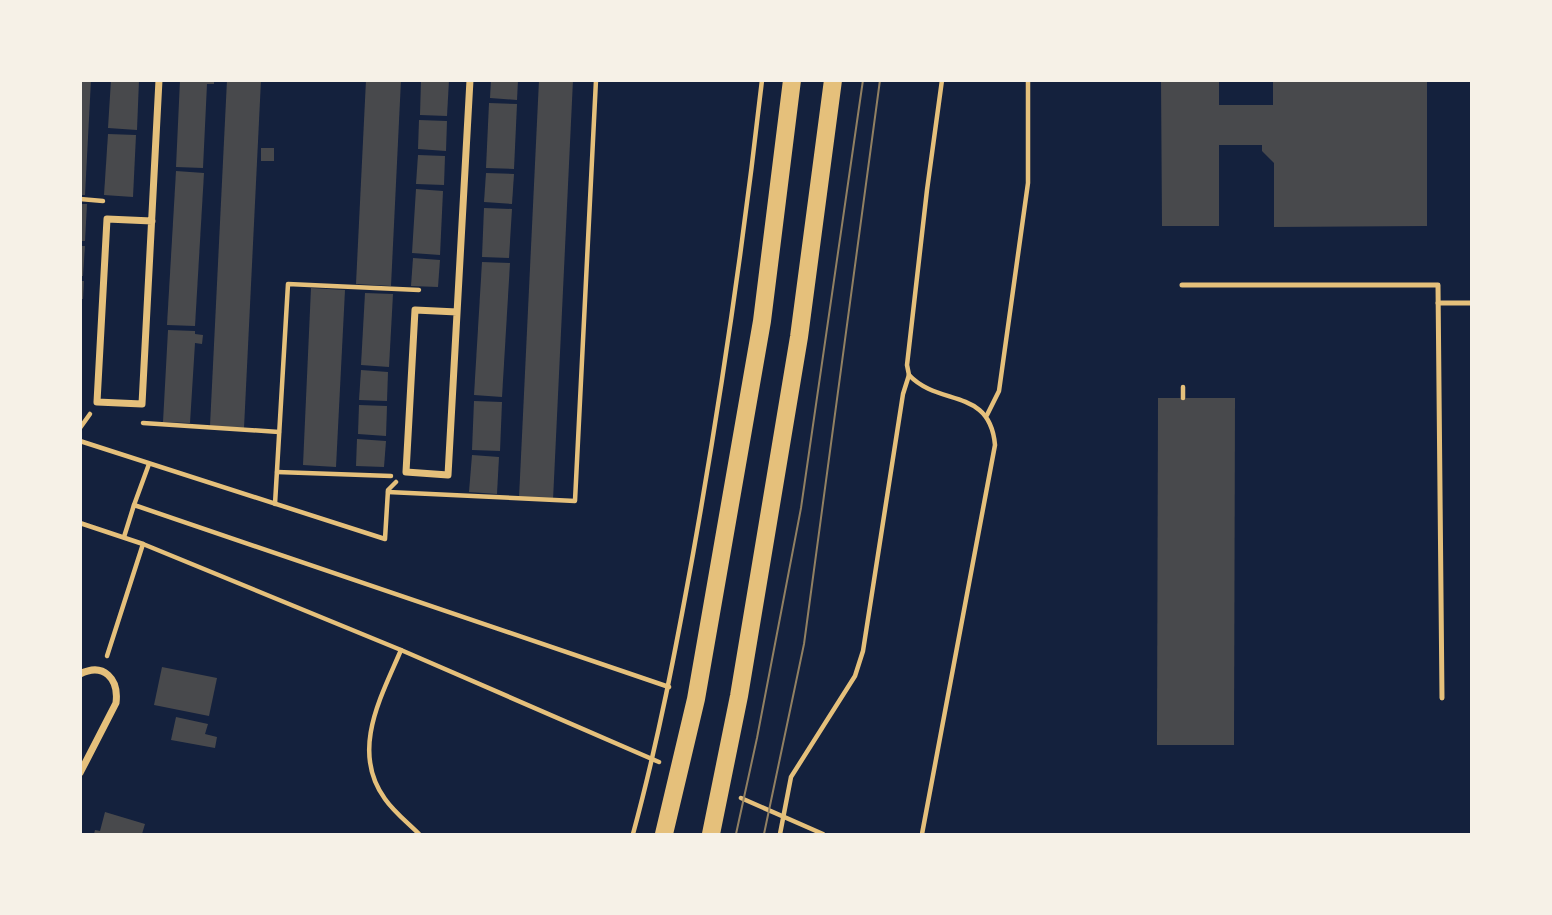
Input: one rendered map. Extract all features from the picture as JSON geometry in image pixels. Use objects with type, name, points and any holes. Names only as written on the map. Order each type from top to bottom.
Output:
[{"type":"main road","points":[[664,835],[696,699],[757,348],[792,80]]},
{"type":"main road","points":[[711,835],[739,696],[799,337],[833,80]]},
{"type":"street","points":[[152,221],[107,219],[97,402],[142,404],[152,221],[159,80]]},
{"type":"street","points":[[457,312],[415,310],[406,472],[448,475],[470,80]]},
{"type":"street","points":[[80,674],[89,670],[102,671],[112,678],[117,690],[116,703],[80,773]]},
{"type":"lane","points":[[1182,285],[1438,285],[1442,698]]},
{"type":"lane","points":[[1437,303],[1472,303]]},
{"type":"path","points":[[388,492],[575,501],[596,80]]},
{"type":"path","points":[[633,835],[669,687],[717,424],[762,80]]},
{"type":"path","points":[[780,835],[790,777],[855,676],[863,650],[903,394],[909,375],[907,365],[942,80]]},
{"type":"path","points":[[987,415],[999,391],[1028,183],[1028,80]]},
{"type":"path","points":[[275,504],[288,284],[458,292]]},
{"type":"path","points":[[909,375],[924,388],[960,398],[987,415],[994,430],[995,445],[922,835]]},
{"type":"path","points":[[1183,387],[1183,398]]},
{"type":"path","points":[[86,420],[100,421]]},
{"type":"path","points":[[141,423],[279,432]]},
{"type":"path","points":[[80,441],[385,540],[388,492],[402,477],[277,472]]},
{"type":"path","points":[[124,537],[149,464]]},
{"type":"path","points":[[134,505],[669,687]]},
{"type":"path","points":[[80,523],[143,544],[597,734]]},
{"type":"path","points":[[102,671],[143,544]]},
{"type":"path","points":[[401,650],[376,709],[369,739],[370,770],[385,799],[419,835]]},
{"type":"path","points":[[796,823],[823,835]]},
{"type":"building","points":[[80,80],[91,80],[85,195],[80,195]]},
{"type":"building","points":[[111,80],[139,80],[137,130],[108,128]]},
{"type":"building","points":[[180,80],[214,80],[214,84],[207,84],[203,168],[176,167]]},
{"type":"building","points":[[227,80],[261,80],[244,428],[210,426]]},
{"type":"building","points":[[366,80],[401,80],[391,286],[356,284]]},
{"type":"building","points":[[421,80],[449,80],[447,116],[420,115]]},
{"type":"building","points":[[491,80],[518,80],[517,100],[490,98]]},
{"type":"building","points":[[539,80],[573,80],[553,500],[519,498]]},
{"type":"building","points":[[1161,80],[1219,80],[1219,105],[1273,105],[1273,80],[1427,80],[1427,226],[1274,227],[1274,163],[1262,151],[1262,145],[1219,145],[1219,226],[1162,226]]},
{"type":"building","points":[[489,103],[517,104],[514,169],[486,168]]},
{"type":"building","points":[[419,120],[447,121],[446,151],[418,149]]},
{"type":"building","points":[[108,134],[136,135],[133,197],[104,195]]},
{"type":"building","points":[[261,148],[274,148],[274,161],[261,161]]},
{"type":"building","points":[[418,155],[445,156],[444,185],[416,184]]},
{"type":"building","points":[[176,171],[204,173],[195,326],[167,325]]},
{"type":"building","points":[[486,173],[514,174],[512,204],[484,202]]},
{"type":"building","points":[[416,189],[443,191],[440,255],[412,253]]},
{"type":"building","points":[[80,204],[87,204],[85,241],[80,241]]},
{"type":"building","points":[[484,208],[512,209],[509,258],[482,257]]},
{"type":"building","points":[[80,246],[85,246],[83,276],[80,276]]},
{"type":"building","points":[[413,258],[440,260],[438,287],[411,286]]},
{"type":"building","points":[[482,262],[510,263],[502,397],[474,395]]},
{"type":"building","points":[[80,281],[84,281],[83,299],[80,299]]},
{"type":"building","points":[[311,288],[345,290],[336,467],[303,465]]},
{"type":"building","points":[[365,293],[393,294],[389,367],[361,365]]},
{"type":"building","points":[[168,330],[195,331],[195,334],[203,335],[202,344],[195,343],[190,423],[163,422]]},
{"type":"building","points":[[361,370],[388,372],[387,401],[359,400]]},
{"type":"building","points":[[1158,398],[1235,398],[1234,745],[1157,745]]},
{"type":"building","points":[[474,401],[502,402],[500,451],[472,450]]},
{"type":"building","points":[[359,405],[387,406],[386,436],[358,434]]},
{"type":"building","points":[[357,439],[386,441],[384,467],[356,466]]},
{"type":"building","points":[[472,455],[499,457],[497,494],[469,492]]},
{"type":"building","points":[[162,667],[217,678],[209,716],[154,705]]},
{"type":"building","points":[[176,717],[208,724],[205,734],[217,737],[215,748],[171,740]]},
{"type":"building","points":[[105,812],[145,824],[142,834],[94,834],[95,830],[100,831]]},
{"type":"tram line","points":[[736,834],[801,508],[863,80]]},
{"type":"tram line","points":[[764,834],[804,644],[880,80]]}]
